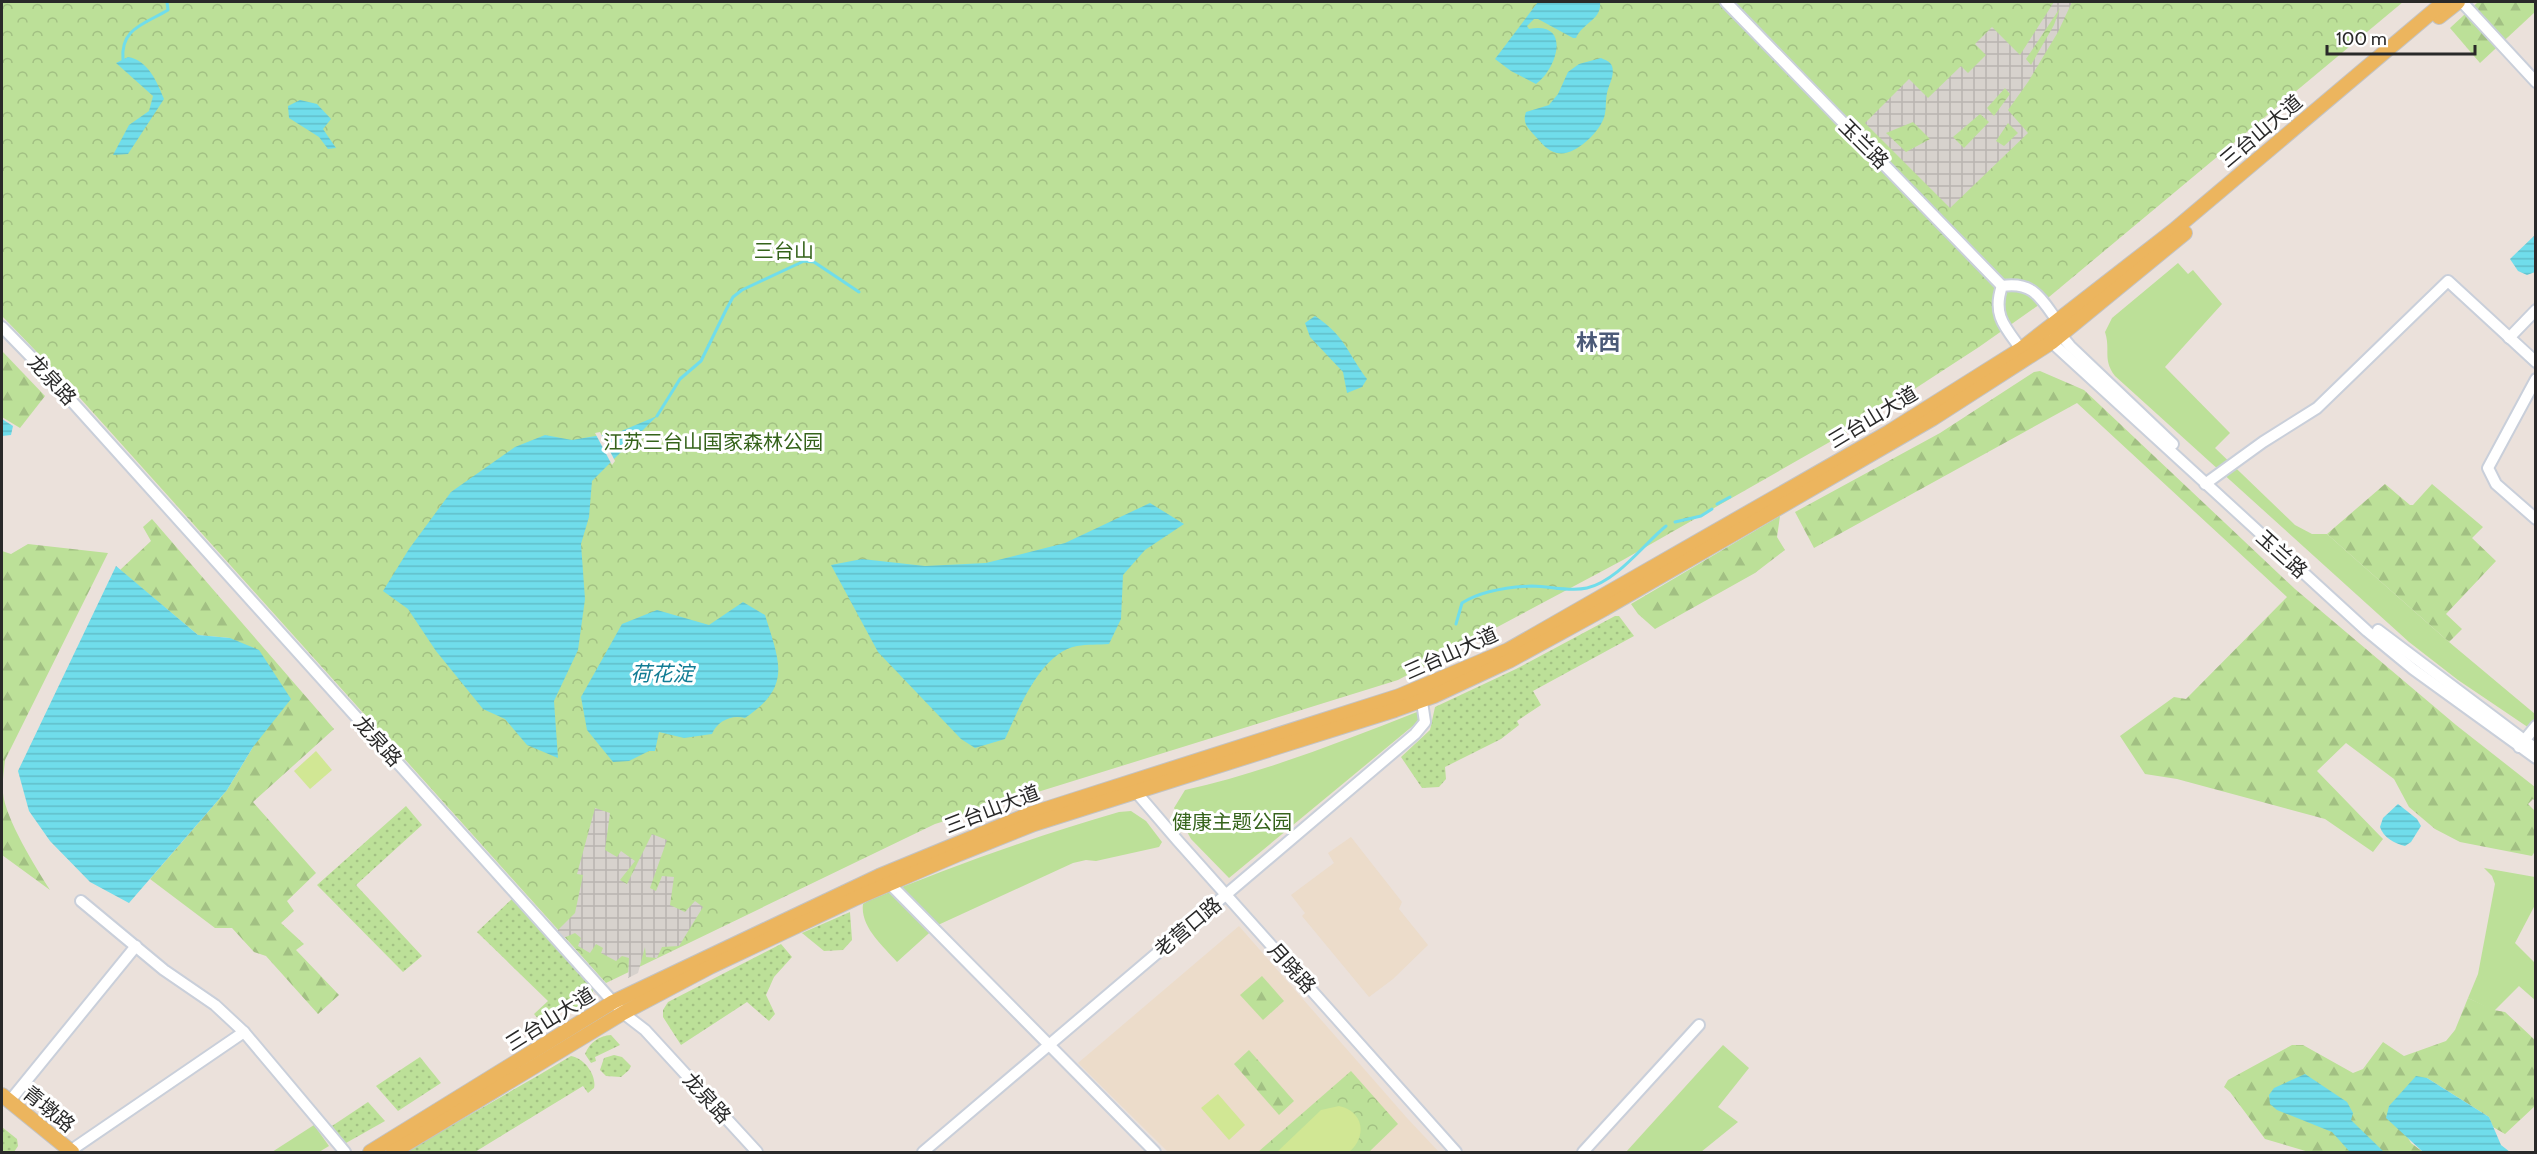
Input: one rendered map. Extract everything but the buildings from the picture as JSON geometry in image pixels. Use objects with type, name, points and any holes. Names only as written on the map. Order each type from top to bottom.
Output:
[{"type":"main road","name":"三台山大道","points":[[1421,694],[1508,650],[1889,432],[2053,332],[2444,2]]},
{"type":"main road","name":"三台山大道","points":[[393,1152],[618,1007],[959,854],[1135,786],[1421,694],[1509,661],[1613,604],[1890,445],[2134,276],[2460,2]]},
{"type":"main road","name":"三台山大道","points":[[370,1152],[618,1007],[879,876],[1027,815],[1135,786]]},
{"type":"main road","name":"青墩路","points":[[5,1099],[71,1152]]},
{"type":"street","name":"玉兰路","points":[[1726,2],[2002,286],[2017,284],[2027,287],[2038,295],[2053,332],[2207,482],[2384,645],[2521,744],[2535,758]]},
{"type":"street","points":[[2460,2],[2535,82]]},
{"type":"street","points":[[2207,482],[2263,441],[2317,408],[2448,280],[2535,362]]},
{"type":"street","points":[[2002,286],[1999,295],[1999,318],[2021,350]]},
{"type":"street","points":[[2509,338],[2535,310]]},
{"type":"street","name":"龙泉路","points":[[2,327],[40,366],[618,1007],[645,1030],[757,1152]]},
{"type":"street","points":[[2535,379],[2488,468],[2496,484],[2535,519]]},
{"type":"street","name":"老营口路","points":[[923,1152],[1415,734],[1425,722],[1421,694]]},
{"type":"street","points":[[2521,744],[2535,726]]},
{"type":"street","name":"玉兰路","points":[[2521,744],[2535,749]]},
{"type":"street","name":"月晓路","points":[[1135,786],[1227,894],[1456,1152]]},
{"type":"street","points":[[879,876],[892,884],[1047,1045],[1155,1152]]},
{"type":"street","points":[[81,901],[164,970],[215,1005],[244,1032],[345,1152]]},
{"type":"street","points":[[5,1099],[136,946]]},
{"type":"street","points":[[1583,1152],[1699,1025]]},
{"type":"street","points":[[71,1152],[244,1032]]},
{"type":"shaded area","points":[[2054,2],[2072,2],[2058,32],[2008,110],[2028,133],[1950,208],[1865,123],[1909,79],[1928,98],[1961,66],[1968,73],[1986,55],[1975,44],[1992,27],[2020,55]],"holes":[[[2060,8],[2054,25],[2031,65],[2026,59]],[[2005,88],[2010,94],[1994,116],[1987,108]],[[1980,114],[1989,122],[1964,148],[1953,137]],[[1913,122],[1930,139],[1906,152],[1886,133]],[[2008,123],[2018,133],[2004,146],[1996,141]]]},
{"type":"shaded area","points":[[595,808],[610,813],[605,850],[617,857],[621,851],[635,861],[620,880],[627,884],[652,834],[667,840],[650,888],[656,891],[662,876],[674,877],[670,905],[685,912],[695,901],[703,907],[679,946],[662,947],[657,958],[646,957],[645,947],[638,973],[628,978],[629,958],[622,956],[616,961],[601,953],[603,948],[596,944],[590,953],[578,946],[581,938],[575,933],[561,939],[555,933],[575,913],[583,875],[577,874]]},
{"type":"shaded area","points":[[1351,837],[1402,902],[1399,909],[1428,945],[1393,979],[1369,997],[1302,916],[1305,913],[1291,895],[1334,863],[1328,853]]},
{"type":"shaded area","points":[[1239,926],[1439,1152],[1168,1152],[1078,1063]]},
{"type":"green space","name":"江苏三台山国家森林公园","points":[[2,2],[2403,2],[2043,302],[1979,347],[1856,427],[1623,560],[1398,680],[935,824],[606,983],[62,378],[2,316]]},
{"type":"green space","points":[[2478,2],[2535,2],[2535,12],[2480,63],[2450,28]]},
{"type":"green space","points":[[2178,263],[2188,274],[2193,270],[2222,304],[2165,367],[2230,433],[2215,448],[2295,525],[2312,534],[2327,534],[2449,642],[2535,714],[2535,732],[2458,680],[2409,642],[2115,376],[2109,364],[2105,332],[2112,318]]},
{"type":"green space","points":[[2,351],[45,396],[20,428],[2,417]]},
{"type":"green space","points":[[2040,371],[2084,390],[2295,589],[2456,725],[2535,787],[2535,801],[2533,799],[2528,804],[2535,811],[2535,851],[2532,856],[2460,842],[2435,829],[2409,807],[2394,779],[2346,743],[2317,771],[2383,839],[2373,852],[2325,819],[2177,779],[2145,774],[2120,736],[2174,697],[2186,699],[2287,597],[2077,403],[1814,548],[1795,512],[1940,433],[2034,372]]},
{"type":"green space","points":[[2385,484],[2410,505],[2413,505],[2432,484],[2483,527],[2472,538],[2496,561],[2446,614],[2462,629],[2449,642],[2327,534]]},
{"type":"green space","points":[[1780,516],[1777,537],[1785,550],[1755,573],[1655,629],[1638,614],[1631,604]]},
{"type":"green space","points":[[152,519],[334,729],[253,802],[316,873],[287,901],[294,911],[281,923],[304,944],[296,950],[339,995],[318,1014],[266,956],[254,952],[232,928],[215,928],[150,879],[227,790],[253,747],[230,638],[198,635],[120,570],[151,541],[143,527]]},
{"type":"green space","points":[[28,544],[108,553],[5,760],[3,793],[9,816],[50,890],[2,855],[2,551],[11,554]]},
{"type":"green space","points":[[1615,616],[1619,616],[1634,636],[1533,691],[1541,705],[1517,721],[1519,725],[1501,739],[1445,767],[1446,779],[1439,787],[1422,788],[1401,757],[1430,730],[1435,707],[1516,669]]},
{"type":"green space","name":"健康主题公园","points":[[1417,712],[1421,715],[1420,720],[1229,878],[1191,839],[1174,808],[1185,790],[1273,765]]},
{"type":"green space","points":[[316,751],[332,770],[310,789],[294,771]]},
{"type":"green space","points":[[406,806],[422,825],[356,885],[422,956],[403,972],[317,885]]},
{"type":"green space","points":[[1131,811],[1146,821],[1162,842],[1159,847],[1096,861],[1086,860],[1073,863],[938,925],[897,962],[874,936],[865,921],[863,904],[868,901],[1023,842],[1119,812]]},
{"type":"green space","points":[[2484,868],[2535,877],[2535,905],[2515,943],[2535,963],[2535,1000],[2519,986],[2494,1011],[2468,998],[2478,974],[2495,884],[2492,876]]},
{"type":"green space","points":[[513,898],[592,983],[594,1001],[571,1011],[566,1003],[540,1021],[534,1014],[548,1001],[477,932]]},
{"type":"green space","points":[[850,912],[852,940],[843,950],[824,951],[802,933]]},
{"type":"green space","points":[[781,944],[792,957],[774,977],[766,995],[775,1014],[769,1021],[747,1002],[681,1045],[663,1017],[663,1010],[668,1002]]},
{"type":"green space","points":[[1262,976],[1284,1001],[1263,1020],[1240,995]]},
{"type":"green space","points":[[2468,998],[2494,1010],[2505,1012],[2535,1040],[2535,1106],[2505,1134],[2493,1127],[2489,1117],[2427,1078],[2389,1106],[2411,1143],[2423,1152],[2309,1152],[2265,1139],[2224,1087],[2228,1080],[2292,1045],[2303,1045],[2353,1073],[2363,1069],[2383,1042],[2404,1056],[2446,1041],[2455,1030]]},
{"type":"green space","points":[[611,1035],[620,1045],[595,1057],[596,1061],[591,1063],[585,1054],[589,1046],[599,1038]]},
{"type":"green space","points":[[1723,1045],[1749,1068],[1718,1107],[1738,1122],[1701,1152],[1626,1152]]},
{"type":"green space","points":[[1249,1050],[1294,1101],[1279,1115],[1234,1064]]},
{"type":"green space","points":[[614,1055],[622,1057],[631,1066],[621,1077],[606,1076],[600,1070],[604,1058]]},
{"type":"green space","points":[[571,1056],[585,1064],[594,1078],[594,1088],[588,1093],[583,1086],[475,1152],[407,1152],[448,1128]]},
{"type":"green space","points":[[420,1057],[441,1083],[398,1111],[376,1086]]},
{"type":"green space","points":[[1351,1071],[1398,1124],[1369,1152],[1258,1152]]},
{"type":"green space","points":[[1218,1094],[1245,1125],[1229,1140],[1201,1108]]},
{"type":"green space","points":[[368,1102],[385,1121],[346,1143],[332,1126]]},
{"type":"green space","points":[[1339,1106],[1353,1113],[1360,1125],[1359,1139],[1349,1152],[1277,1152],[1321,1110]]},
{"type":"green space","points":[[314,1125],[329,1146],[319,1152],[272,1152]]},
{"type":"green space","points":[[2,1127],[17,1139],[18,1146],[14,1152],[2,1152]]},
{"type":"water","points":[[1538,2],[1600,2],[1600,8],[1576,38],[1538,19],[1534,19],[1527,26],[1529,29],[1543,28],[1551,32],[1556,39],[1554,58],[1550,68],[1536,84],[1511,71],[1495,59]]},
{"type":"water","points":[[128,57],[141,62],[146,67],[155,79],[164,99],[128,154],[113,155],[129,125],[149,111],[153,96],[116,63]]},
{"type":"water","points":[[1601,58],[1611,64],[1613,73],[1607,93],[1605,114],[1600,126],[1590,138],[1571,152],[1557,153],[1550,150],[1528,128],[1525,122],[1526,112],[1549,105],[1558,94],[1568,72],[1579,64]]},
{"type":"water","points":[[300,100],[317,104],[331,119],[323,129],[336,148],[328,149],[319,137],[289,118],[288,106]]},
{"type":"water","points":[[2535,235],[2535,272],[2527,275],[2518,271],[2510,259]]},
{"type":"water","points":[[1315,316],[1345,345],[1367,379],[1362,387],[1347,393],[1343,372],[1310,337],[1305,323]]},
{"type":"water","points":[[657,416],[592,481],[589,517],[581,544],[585,599],[578,650],[554,701],[558,758],[527,745],[505,719],[483,709],[436,651],[408,609],[383,591],[409,549],[451,492],[515,447],[545,435],[572,440],[619,432]]},
{"type":"water","points":[[2,419],[13,426],[11,435],[2,436]]},
{"type":"water","points":[[1150,503],[1184,524],[1145,550],[1123,575],[1121,619],[1109,644],[1077,646],[1052,659],[1032,684],[1005,739],[975,748],[961,739],[878,652],[831,565],[862,559],[925,566],[986,563],[1065,543]]},
{"type":"water","points":[[116,566],[198,635],[230,638],[259,650],[291,699],[253,747],[227,790],[129,903],[90,882],[50,841],[29,811],[18,771]]},
{"type":"water","name":"荷花淀","points":[[743,602],[765,615],[775,646],[778,672],[770,695],[745,718],[735,717],[721,722],[712,734],[684,738],[659,732],[655,751],[649,751],[629,761],[613,762],[587,730],[581,697],[622,624],[657,610],[709,625]]},
{"type":"water","points":[[2398,804],[2417,819],[2421,826],[2411,842],[2405,846],[2390,840],[2380,827],[2383,818]]},
{"type":"water","points":[[2305,1074],[2347,1102],[2353,1113],[2351,1120],[2384,1152],[2350,1152],[2332,1132],[2277,1110],[2270,1104],[2269,1095],[2274,1088]]},
{"type":"water","points":[[2416,1076],[2427,1078],[2489,1117],[2501,1145],[2510,1152],[2423,1152],[2386,1118],[2389,1106]]},
{"type":"pier","points":[[600,432],[615,461],[612,465],[595,433]]},
{"type":"waterway","points":[[123,60],[123,49],[130,34],[136,28],[168,10],[167,2]]},
{"type":"waterway","points":[[657,416],[680,379],[701,361],[733,297],[742,290],[804,261],[814,262],[859,292]]},
{"type":"waterway","points":[[1717,504],[1730,497]]},
{"type":"waterway","points":[[1675,522],[1701,516],[1712,509]]},
{"type":"waterway","points":[[1456,624],[1462,603],[1486,593],[1532,586],[1580,589],[1598,584],[1629,562],[1666,526]]},
{"type":"district","name":"林西","points":[[1598,342]]},
{"type":"park label","name":"三台山","points":[[784,251]]}]
